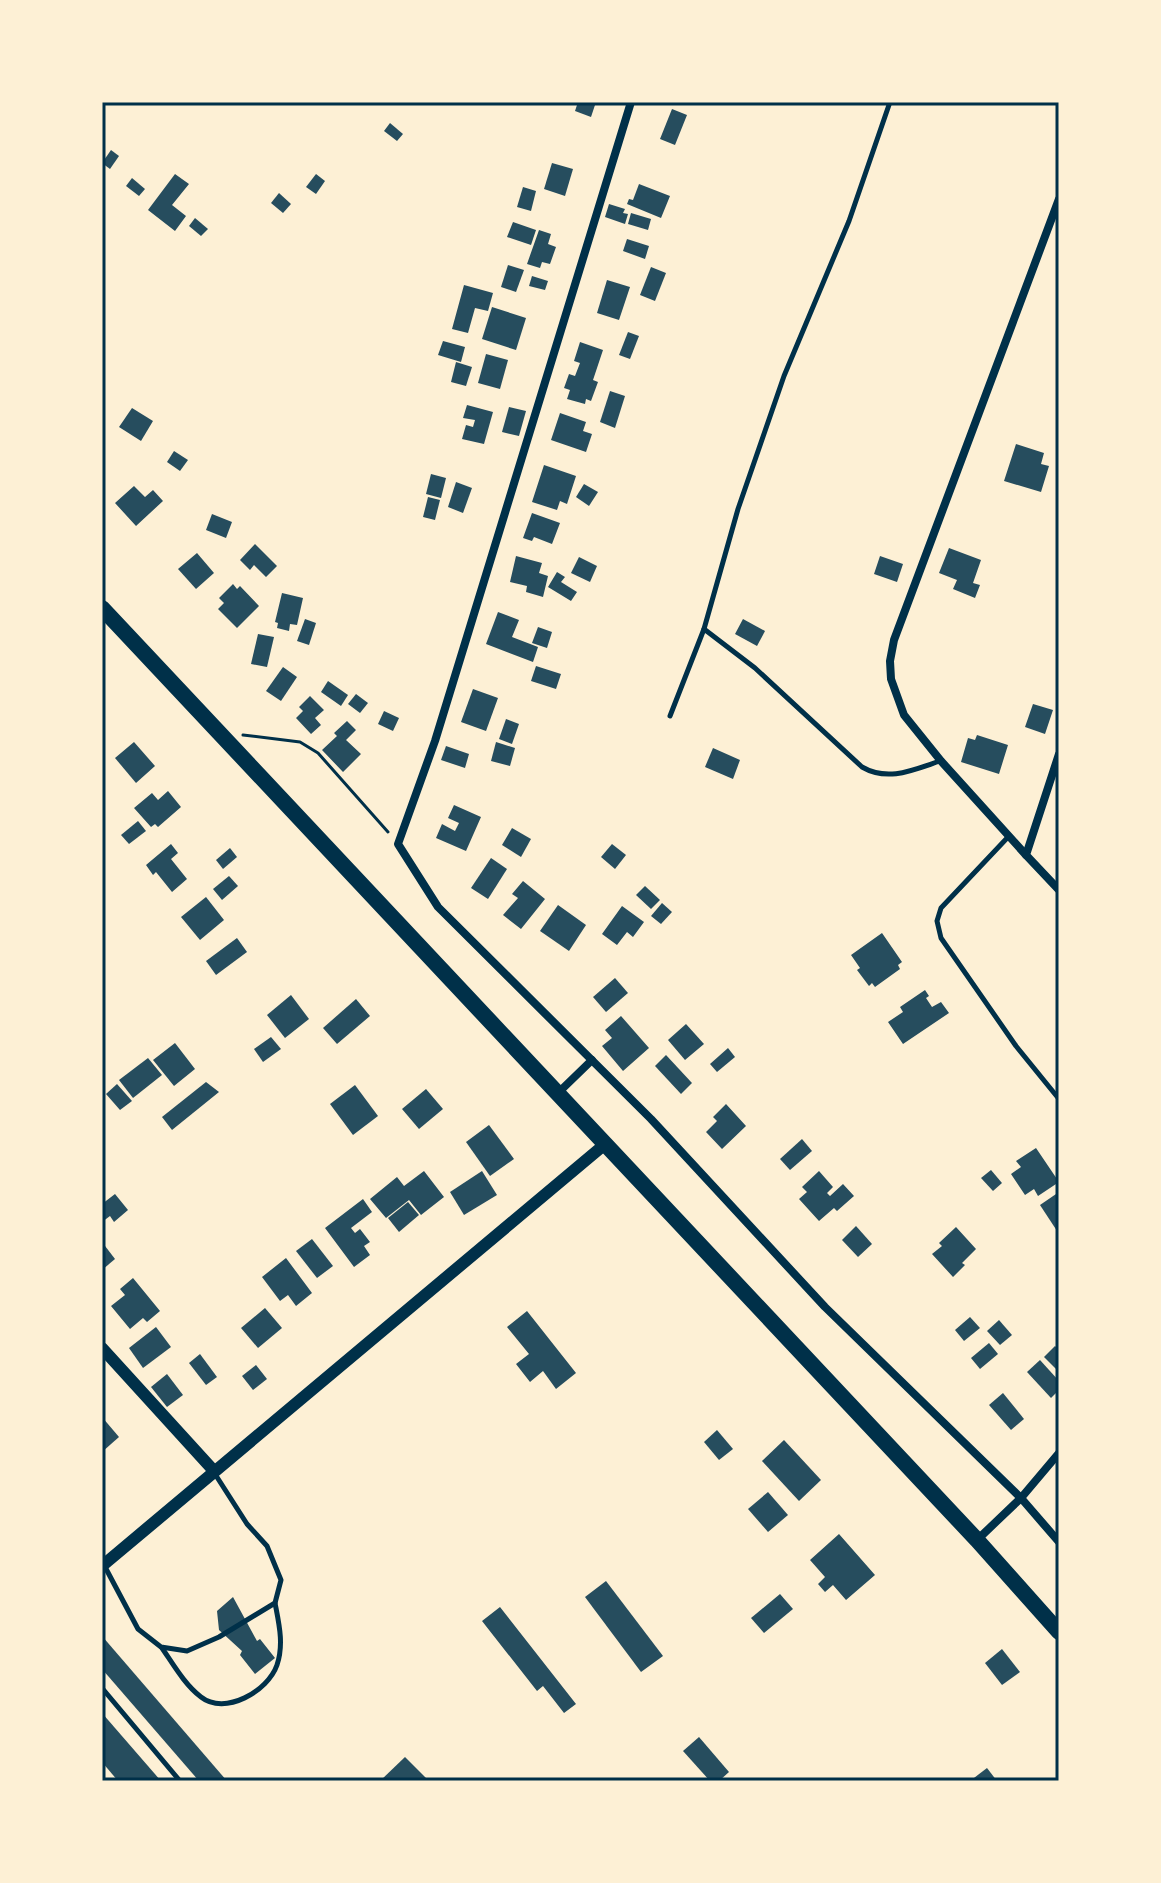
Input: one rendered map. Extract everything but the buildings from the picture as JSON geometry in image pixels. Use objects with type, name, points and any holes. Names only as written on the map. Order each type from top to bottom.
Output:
[{"type":"highway","points":[[102,608],[977,1540],[1059,1632]]},
{"type":"street","points":[[631,102],[439,726],[398,844],[438,907],[592,1060],[825,1307],[1021,1498],[1059,1542]]},
{"type":"street","points":[[1059,199],[894,640],[891,670],[897,699],[915,730],[1059,890]]},
{"type":"street","points":[[1026,855],[1059,754]]},
{"type":"street","points":[[558,1093],[592,1060]]},
{"type":"street","points":[[103,1565],[604,1145]]},
{"type":"street","points":[[102,1348],[214,1471]]},
{"type":"street","points":[[977,1540],[1021,1498],[1059,1453]]},
{"type":"lane","points":[[670,716],[704,629],[738,509],[784,376],[849,221],[890,102]]},
{"type":"lane","points":[[704,629],[755,668],[862,767],[889,775],[941,761]]},
{"type":"lane","points":[[1009,836],[941,908],[937,921],[941,938],[1016,1046],[1059,1099]]},
{"type":"lane","points":[[103,1565],[138,1629],[161,1647],[201,1698],[219,1705],[238,1702],[261,1686],[276,1667],[281,1634],[275,1603],[281,1580],[267,1546],[247,1524],[214,1471]]},
{"type":"lane","points":[[161,1647],[187,1651],[219,1637],[275,1603]]},
{"type":"lane","points":[[102,1688],[180,1781]]},
{"type":"path","points":[[224,736],[248,734],[300,742],[318,753],[398,844]]}]
